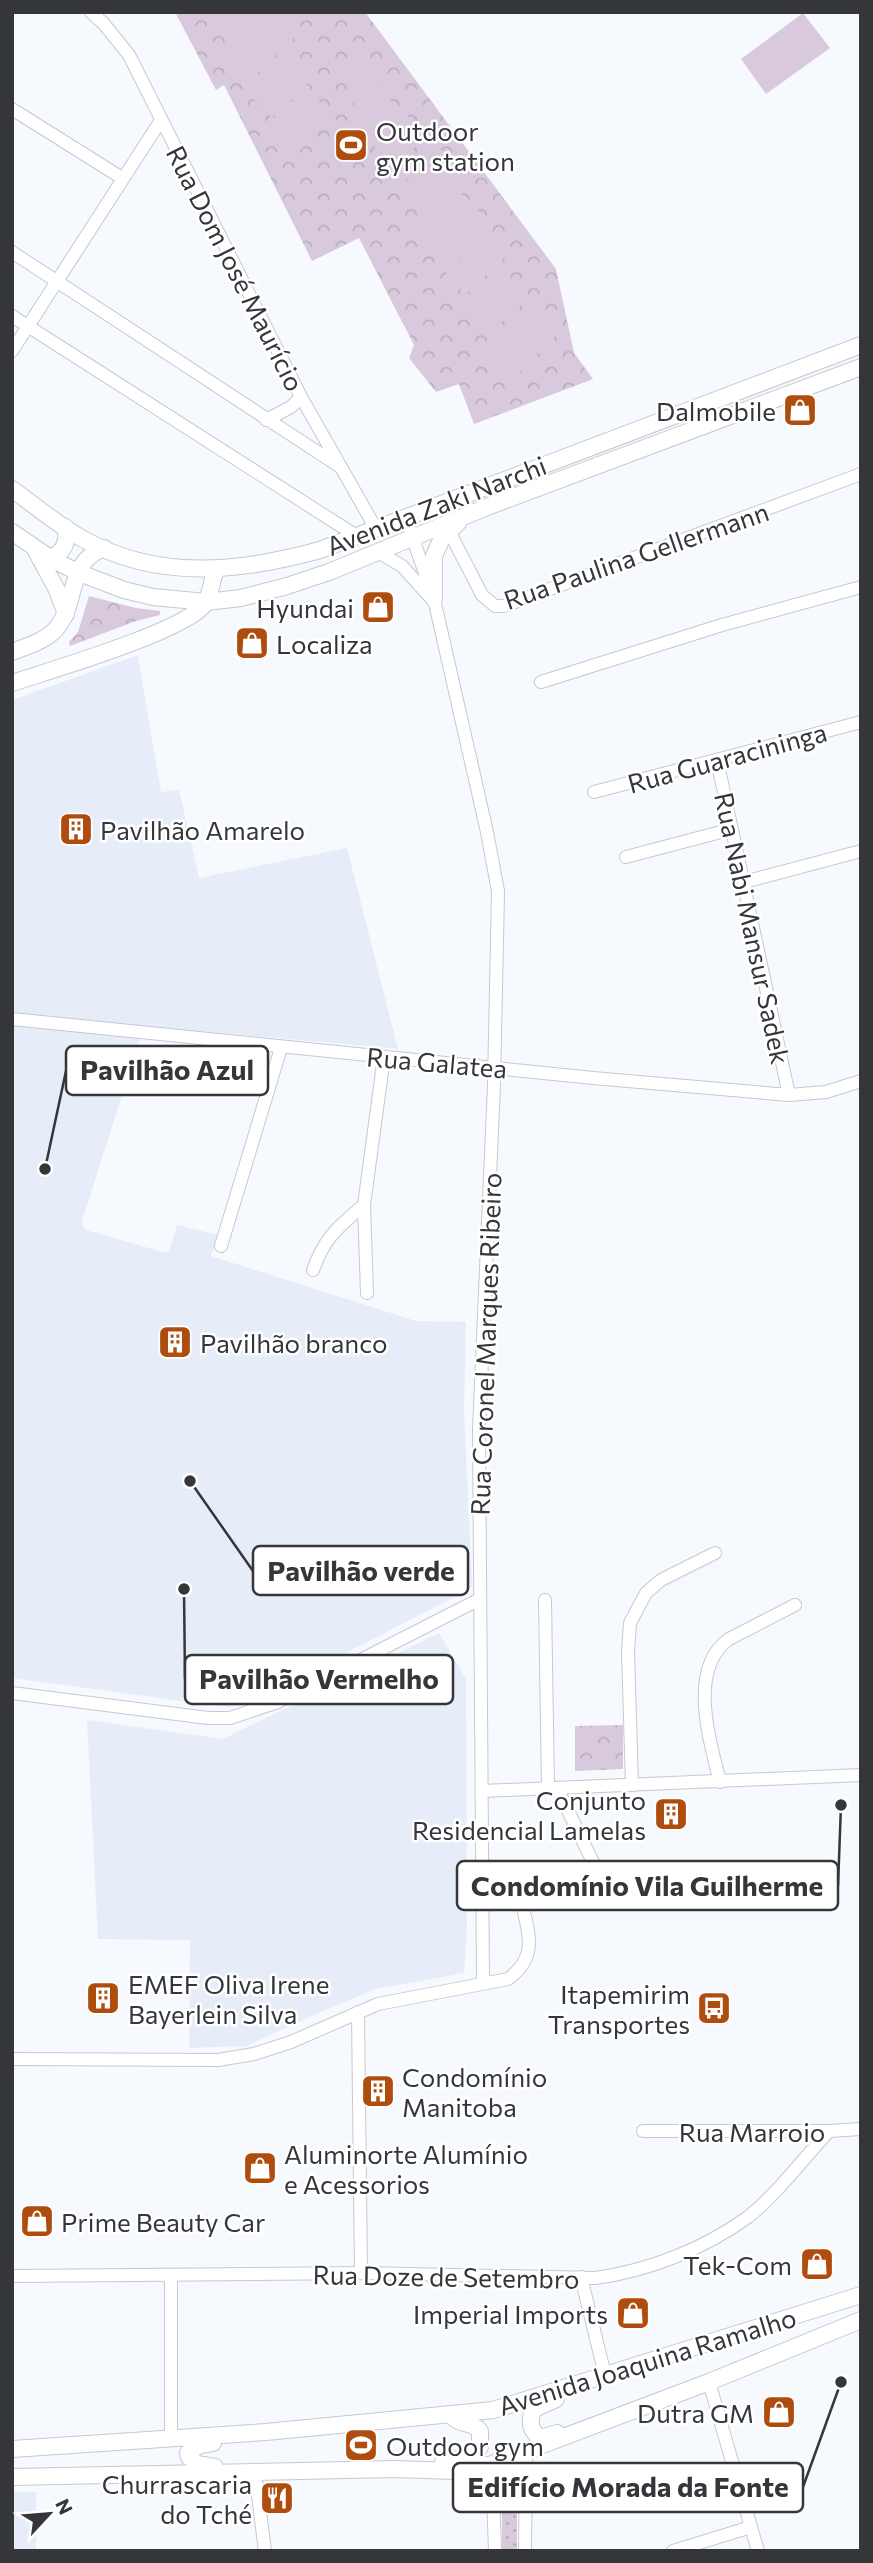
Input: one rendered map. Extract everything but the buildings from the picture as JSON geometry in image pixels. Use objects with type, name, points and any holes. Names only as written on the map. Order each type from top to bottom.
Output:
[{"type":"main road","name":"Avenida Zaki Narchi","points":[[12,489],[65,527],[104,548],[139,560],[176,568],[216,570],[280,561],[320,550],[861,345]]},
{"type":"main road","name":"Avenida Zaki Narchi","points":[[12,532],[50,558],[77,572],[134,593],[206,602],[241,598],[287,586],[861,367]]},
{"type":"main road","points":[[434,599],[434,556],[442,538],[457,526],[462,518]]},
{"type":"main road","points":[[50,558],[65,547],[65,527]]},
{"type":"main road","points":[[33,546],[57,590],[66,614]]},
{"type":"main road","points":[[12,652],[46,637],[58,627],[66,614],[77,572],[90,555],[104,548]]},
{"type":"main road","points":[[12,683],[176,625],[198,612],[206,602],[216,570]]},
{"type":"main road","name":"Avenida Joaquina Ramalho","points":[[12,2449],[266,2432],[493,2410],[861,2295]]},
{"type":"main road","name":"Avenida Joaquina Ramalho","points":[[12,2477],[394,2469],[455,2471],[492,2464],[526,2452],[861,2320]]},
{"type":"main road","points":[[573,2434],[563,2431],[541,2438],[532,2429],[531,2414],[541,2405],[580,2390],[588,2381]]},
{"type":"main road","points":[[394,2469],[407,2462],[450,2462],[476,2454],[482,2440],[480,2431],[472,2423],[458,2422],[452,2415]]},
{"type":"main road","points":[[222,2473],[216,2467],[197,2464],[188,2453],[199,2445],[256,2438],[266,2432]]},
{"type":"street","name":"Rua Dom José Maurício","points":[[91,12],[129,55],[301,397],[375,527]]},
{"type":"street","points":[[12,109],[122,178]]},
{"type":"street","points":[[12,351],[161,120]]},
{"type":"street","points":[[12,252],[339,466]]},
{"type":"street","points":[[12,316],[355,535]]},
{"type":"street","points":[[266,419],[279,415],[301,397]]},
{"type":"street","name":"Rua Paulina Gellermann","points":[[449,531],[482,595],[495,606],[504,606],[861,474]]},
{"type":"street","name":"Rua Coronel Marques Ribeiro","points":[[405,516],[434,599],[498,891],[495,1068],[479,1430],[483,1983]]},
{"type":"street","points":[[378,552],[402,566],[425,593],[434,599]]},
{"type":"street","points":[[541,682],[722,625],[861,587]]},
{"type":"street","name":"Rua Guaracininga","points":[[594,792],[861,722]]},
{"type":"street","name":"Rua Nabi Mansur Sadek","points":[[717,760],[789,1095]]},
{"type":"street","points":[[625,857],[732,829]]},
{"type":"street","points":[[744,882],[861,851]]},
{"type":"street","name":"Rua Galatea","points":[[12,1019],[281,1048],[789,1095],[826,1092],[861,1081]]},
{"type":"street","points":[[221,1247],[281,1048]]},
{"type":"street","points":[[367,1293],[364,1205],[384,1057]]},
{"type":"street","points":[[313,1270],[321,1247],[329,1236],[364,1205]]},
{"type":"street","points":[[632,1785],[628,1652],[630,1623],[636,1607],[646,1593],[661,1580],[715,1553]]},
{"type":"street","points":[[12,1693],[208,1718],[230,1718],[278,1702],[480,1599]]},
{"type":"street","points":[[545,1600],[553,1788],[607,1891]]},
{"type":"street","points":[[720,1782],[707,1729],[707,1675],[711,1658],[729,1639],[795,1605]]},
{"type":"street","points":[[481,1791],[861,1775]]},
{"type":"street","points":[[12,2059],[218,2060],[254,2054],[291,2042],[358,2012],[398,1999],[508,1979],[520,1970],[527,1958],[530,1941],[522,1903]]},
{"type":"street","points":[[358,2012],[361,2273]]},
{"type":"street","name":"Rua Marroio","points":[[643,2131],[861,2129]]},
{"type":"street","name":"Rua Doze de Setembro","points":[[12,2276],[361,2273],[608,2276],[639,2270],[724,2232],[749,2216],[829,2131]]},
{"type":"street","points":[[171,2275],[171,2438]]},
{"type":"street","points":[[582,2277],[605,2375]]},
{"type":"street","points":[[709,2382],[758,2551]]},
{"type":"street","points":[[524,2551],[526,2452]]},
{"type":"street","points":[[492,2464],[495,2551]]},
{"type":"street","points":[[255,2472],[265,2551]]},
{"type":"street","points":[[673,2551],[751,2527]]},
{"type":"shaded area","points":[[138,655],[161,792],[179,790],[199,878],[347,848],[398,1049],[144,1026],[82,1221],[83,1226],[86,1230],[166,1253],[177,1225],[218,1235],[211,1256],[416,1321],[466,1322],[464,1409],[472,1584],[470,1589],[245,1705],[227,1707],[12,1678],[12,700]]},
{"type":"shaded area","points":[[439,1633],[466,1679],[467,1928],[464,1973],[376,1989],[246,2046],[189,2048],[190,1940],[98,1939],[87,1720],[223,1739]]},
{"type":"shaded area","points":[[12,2492],[36,2492],[36,2551],[12,2551]]},
{"type":"green space","points":[[175,12],[365,12],[556,269],[574,353],[593,379],[474,424],[459,384],[436,392],[409,358],[414,345],[359,238],[312,261],[224,85],[216,90]]},
{"type":"green space","points":[[205,12],[259,12],[229,42],[203,15]]},
{"type":"green space","points":[[264,12],[277,12],[298,34],[248,82],[221,53]]},
{"type":"green space","points":[[803,13],[830,48],[766,94],[741,59]]},
{"type":"green space","points":[[290,46],[317,75],[272,118],[244,89]]},
{"type":"green space","points":[[366,61],[390,101],[416,123],[413,160],[390,180],[342,77]]},
{"type":"green space","points":[[307,88],[333,117],[290,161],[261,130]]},
{"type":"green space","points":[[440,149],[466,177],[423,219],[397,190]]},
{"type":"green space","points":[[457,190],[484,216],[444,256],[417,230]]},
{"type":"green space","points":[[484,236],[504,258],[465,295],[445,272]]},
{"type":"green space","points":[[501,272],[525,301],[485,337],[461,314]]},
{"type":"green space","points":[[531,308],[557,334],[507,385],[484,357]]},
{"type":"green space","points":[[89,596],[160,611],[160,615],[136,621],[70,646],[69,642],[78,632]]},
{"type":"green space","points":[[623,1725],[623,1769],[575,1771],[575,1726]]},
{"type":"green space","points":[[502,2486],[517,2486],[517,2551],[502,2551]]},
{"type":"place","name":"Outdoor gym station","points":[[351,145]]},
{"type":"place","name":"Dalmobile","points":[[800,410]]},
{"type":"place","name":"Hyundai","points":[[378,607]]},
{"type":"place","name":"Localiza","points":[[252,643]]},
{"type":"place","name":"Pavilhão Amarelo","points":[[76,829]]},
{"type":"place","name":"Pavilhão Azul","points":[[45,1169]]},
{"type":"place","name":"Pavilhão branco","points":[[175,1342]]},
{"type":"place","name":"Pavilhão verde","points":[[190,1481]]},
{"type":"place","name":"Pavilhão Vermelho","points":[[184,1589]]},
{"type":"place","name":"Condomínio Vila Guilherme","points":[[841,1805]]},
{"type":"place","name":"Conjunto Residencial Lamelas","points":[[671,1814]]},
{"type":"place","name":"EMEF Oliva Irene Bayerlein Silva","points":[[103,1998]]},
{"type":"place","name":"Itapemirim Transportes","points":[[714,2008]]},
{"type":"place","name":"Condomínio Manitoba","points":[[378,2091]]},
{"type":"place","name":"Aluminorte Alumínio e Acessorios","points":[[260,2168]]},
{"type":"place","name":"Prime Beauty Car","points":[[37,2221]]},
{"type":"place","name":"Tek-Com","points":[[817,2264]]},
{"type":"place","name":"Imperial Imports","points":[[633,2313]]},
{"type":"place","name":"Edifício Morada da Fonte","points":[[841,2382]]},
{"type":"place","name":"Dutra GM","points":[[779,2412]]},
{"type":"place","name":"Outdoor gym","points":[[361,2445]]},
{"type":"place","name":"Churrascaria do Tché","points":[[277,2498]]}]
